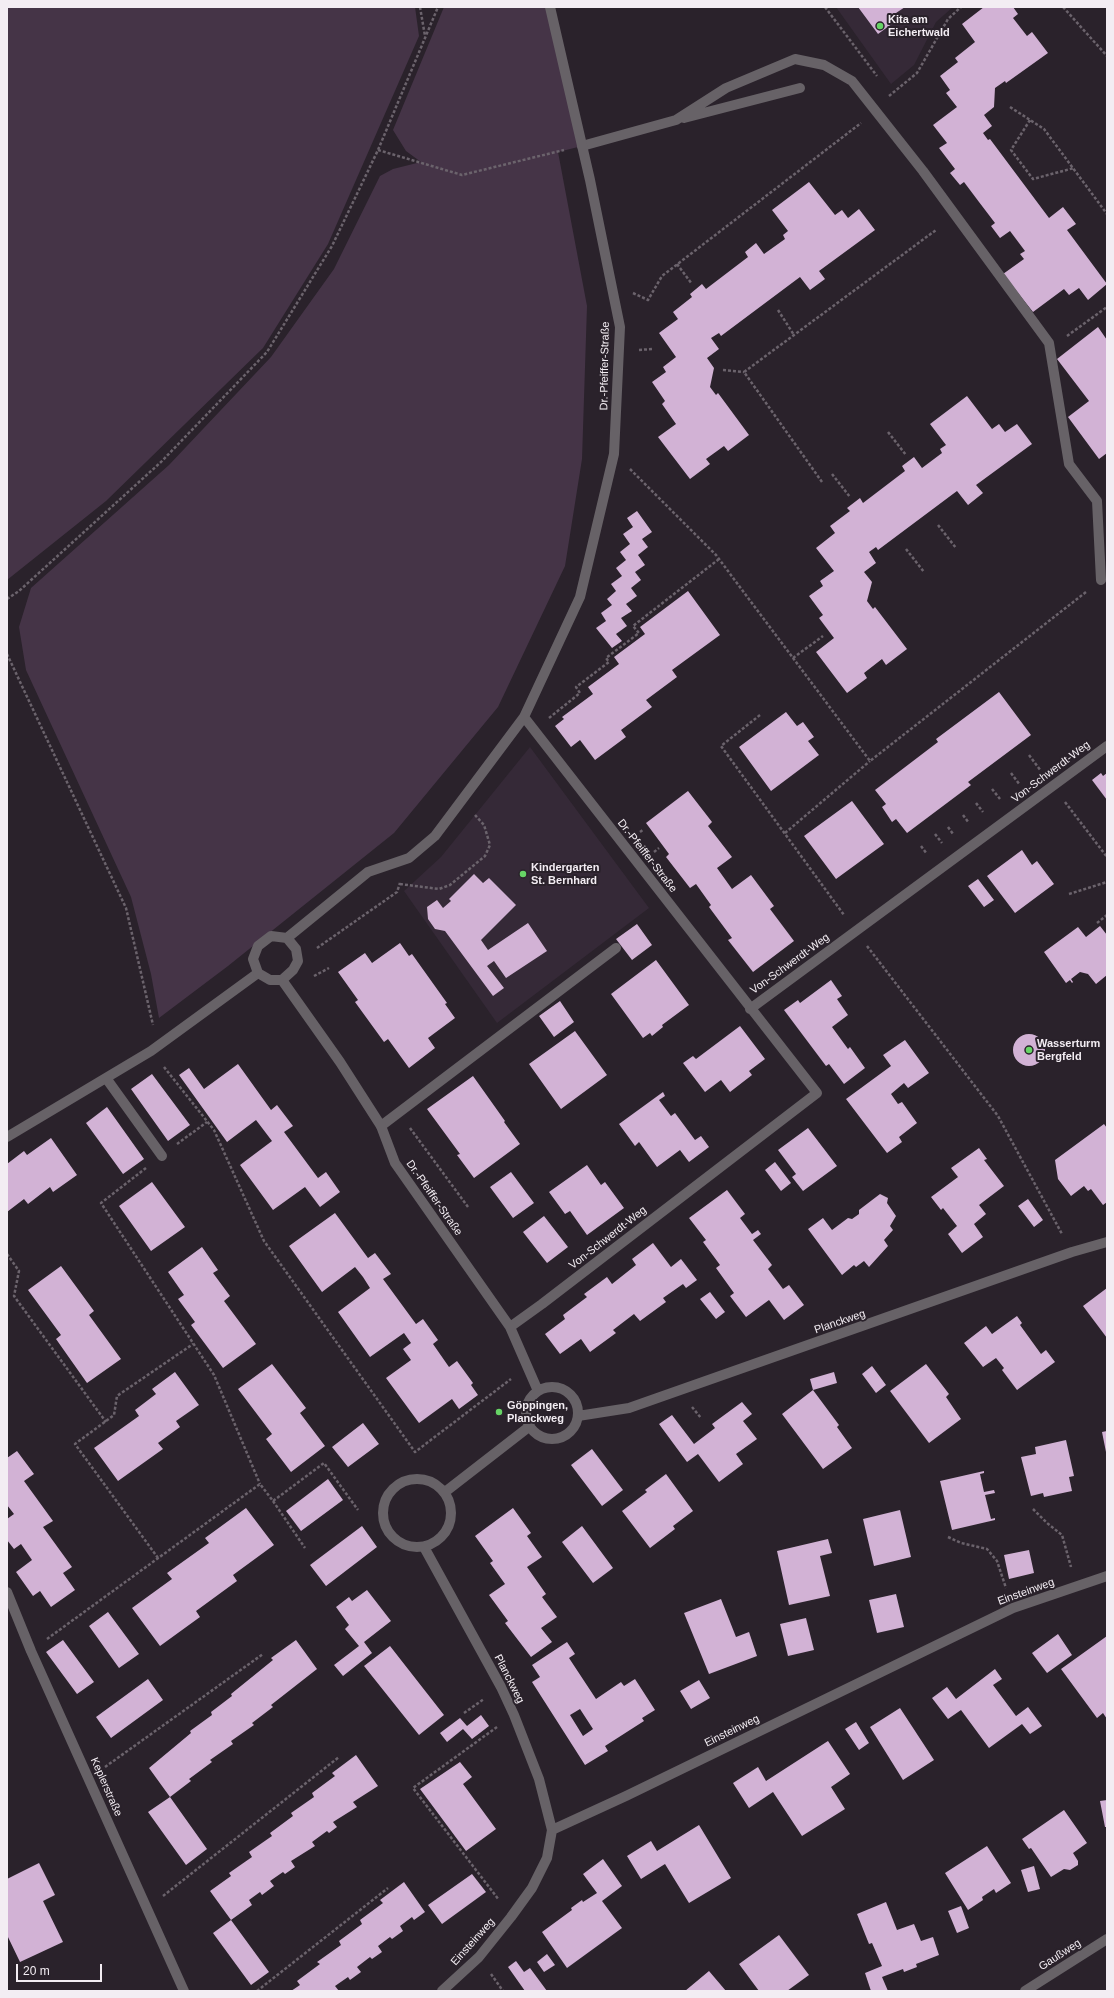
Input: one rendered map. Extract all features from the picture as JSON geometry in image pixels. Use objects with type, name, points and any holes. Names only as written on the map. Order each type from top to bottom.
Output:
[{"type":"street","name":"Dr.-Pfeiffer-Straße","points":[[287,938],[368,872],[409,858],[435,836],[524,717],[580,597],[614,454],[620,327],[582,146],[550,7]]},
{"type":"street","points":[[676,120],[726,88],[795,59],[824,65],[852,81],[875,112],[928,177],[1049,343],[1069,464],[1097,501],[1101,580]]},
{"type":"street","points":[[582,146],[800,88]]},
{"type":"street","name":"Dr.-Pfeiffer-Straße","points":[[524,717],[750,1009]]},
{"type":"street","name":"Von-Schwerdt-Weg","points":[[510,1327],[817,1093],[750,1009],[1107,746]]},
{"type":"street","points":[[271,936],[287,938],[296,949],[298,961],[293,970],[282,980],[270,980],[258,973],[253,959],[258,946],[271,936]]},
{"type":"street","points":[[381,1126],[616,948]]},
{"type":"street","points":[[7,1137],[155,1048],[258,973]]},
{"type":"street","name":"Dr.-Pfeiffer-Straße","points":[[282,980],[340,1062],[381,1126],[395,1163],[510,1327],[538,1391]]},
{"type":"street","points":[[106,1078],[162,1156]]},
{"type":"street","name":"Planckweg","points":[[578,1416],[629,1408],[1072,1252],[1107,1242]]},
{"type":"street","points":[[554,1387],[566,1391],[574,1400],[578,1408],[578,1416],[571,1430],[557,1439],[542,1437],[530,1426],[526,1411],[528,1403],[538,1391],[554,1387]]},
{"type":"street","points":[[445,1492],[530,1426]]},
{"type":"street","points":[[414,1479],[426,1480],[436,1484],[445,1492],[450,1503],[452,1515],[450,1526],[443,1536],[434,1544],[413,1548],[403,1544],[390,1534],[384,1519],[383,1508],[387,1498],[397,1485],[414,1479]]},
{"type":"street","name":"Planckweg","points":[[424,1547],[501,1687],[514,1715],[539,1779],[552,1830]]},
{"type":"street","name":"Einsteinweg","points":[[442,1991],[479,1957],[532,1888],[547,1858],[552,1830],[1013,1608],[1107,1576]]},
{"type":"street","name":"Keplerstraße","points":[[7,1592],[31,1651],[184,1991]]},
{"type":"street","name":"Gaußweg","points":[[1025,1991],[1107,1939]]},
{"type":"path","points":[[420,7],[425,36]]},
{"type":"path","points":[[7,600],[19,591],[161,462],[267,352],[332,246],[378,150],[438,7]]},
{"type":"path","points":[[825,7],[881,82]]},
{"type":"path","points":[[611,283],[648,300],[662,276],[875,112],[890,94],[917,73],[948,19],[961,7]]},
{"type":"path","points":[[1063,7],[1107,56]]},
{"type":"path","points":[[1010,107],[1044,129],[1107,214]]},
{"type":"path","points":[[1030,120],[1011,150],[1033,179],[1074,168]]},
{"type":"path","points":[[378,150],[462,175],[582,146]]},
{"type":"path","points":[[723,370],[744,372],[936,230]]},
{"type":"path","points":[[677,264],[692,284]]},
{"type":"path","points":[[1050,348],[1107,307]]},
{"type":"path","points":[[778,310],[794,335]]},
{"type":"path","points":[[744,372],[822,482]]},
{"type":"path","points":[[888,432],[906,455]]},
{"type":"path","points":[[614,454],[719,559],[870,761]]},
{"type":"path","points":[[832,474],[850,497]]},
{"type":"path","points":[[938,525],[956,548]]},
{"type":"path","points":[[906,550],[924,572]]},
{"type":"path","points":[[534,729],[580,693],[576,687],[609,662],[606,658],[638,633],[633,626],[719,559]]},
{"type":"path","points":[[785,834],[870,761],[1101,580]]},
{"type":"path","points":[[794,658],[823,636]]},
{"type":"path","points":[[7,654],[126,908],[155,1048],[214,1130],[264,1241],[415,1452],[527,1366]]},
{"type":"path","points":[[760,715],[721,746],[856,932],[998,1116],[1072,1252]]},
{"type":"path","points":[[1053,786],[1107,857]]},
{"type":"path","points":[[400,884],[439,889],[450,885],[485,856],[490,845],[484,825],[462,801]]},
{"type":"path","points":[[316,949],[397,892],[409,858]]},
{"type":"path","points":[[1069,894],[1107,882]]},
{"type":"path","points":[[1097,923],[1107,915]]},
{"type":"path","points":[[398,1113],[468,1207]]},
{"type":"path","points":[[101,1203],[214,1375],[260,1484],[305,1548]]},
{"type":"path","points":[[7,1254],[19,1271],[14,1296],[106,1422]]},
{"type":"path","points":[[158,1558],[75,1444],[114,1415],[117,1396],[193,1344]]},
{"type":"path","points":[[273,1501],[324,1463],[358,1510]]},
{"type":"path","points":[[31,1651],[260,1484]]},
{"type":"path","points":[[1033,1509],[1062,1535],[1076,1586]]},
{"type":"path","points":[[948,1536],[961,1543],[987,1549],[997,1561],[1013,1608]]},
{"type":"path","points":[[89,1779],[263,1654]]},
{"type":"path","points":[[464,1713],[501,1687]]},
{"type":"path","points":[[511,1917],[413,1788],[514,1715]]},
{"type":"path","points":[[147,1908],[339,1757]]},
{"type":"path","points":[[257,1991],[388,1888]]},
{"type":"shaded area","points":[[7,7],[415,7],[419,36],[328,244],[263,348],[106,501],[7,580]]},
{"type":"shaded area","points":[[444,7],[550,7],[582,146],[558,152],[587,306],[582,459],[565,566],[498,707],[394,833],[228,966],[159,1018],[151,974],[131,897],[26,670],[19,627],[31,588],[169,465],[271,357],[334,269],[380,176],[393,169],[421,162],[406,151],[393,130]]},
{"type":"shaded area","points":[[836,7],[953,7],[936,22],[914,65],[891,84]]},
{"type":"shaded area","name":"Kindergarten St. Bernhard","points":[[530,747],[649,908],[497,1023],[404,891],[441,857]]},
{"type":"building","name":"Kita am Eichertwald","points":[[858,7],[905,7],[896,13],[900,18],[878,34]]},
{"type":"building","points":[[984,7],[1013,7],[1018,14],[1013,18],[1027,36],[1032,32],[1048,53],[1006,83],[1005,81],[995,88],[994,107],[984,115],[992,126],[983,133],[988,140],[990,139],[1049,218],[1063,207],[1076,224],[1067,230],[1107,284],[1088,300],[1079,288],[1069,295],[1064,289],[1033,312],[1003,274],[1024,259],[1020,254],[1025,251],[1010,231],[1000,238],[991,226],[995,223],[964,182],[960,185],[950,173],[955,169],[939,148],[947,143],[933,125],[957,107],[946,93],[950,90],[940,76],[958,62],[955,58],[975,42],[962,24]]},
{"type":"building","points":[[809,182],[835,215],[842,210],[848,218],[859,209],[875,230],[819,271],[825,279],[810,290],[800,277],[721,336],[719,333],[711,338],[719,349],[707,358],[714,368],[710,387],[716,395],[718,393],[749,435],[728,451],[724,446],[706,459],[710,464],[690,479],[658,437],[676,424],[662,404],[665,401],[652,382],[666,372],[663,367],[676,357],[659,333],[678,319],[673,312],[692,297],[690,294],[702,284],[706,289],[748,257],[745,252],[756,243],[764,254],[785,239],[783,235],[788,231],[772,210]]},
{"type":"building","points":[[1098,327],[1107,340],[1107,453],[1099,459],[1068,417],[1089,401],[1057,359]]},
{"type":"building","points":[[967,396],[992,429],[999,424],[1005,432],[1017,424],[1032,444],[976,485],[983,493],[968,505],[957,491],[878,550],[876,547],[869,552],[876,563],[864,572],[872,582],[867,601],[873,609],[875,607],[907,649],[886,665],[882,659],[864,673],[867,678],[847,693],[816,652],[834,638],[819,618],[823,615],[809,596],[823,586],[820,581],[834,571],[816,548],[835,533],[830,526],[850,511],[847,508],[860,498],[863,503],[905,471],[902,466],[914,457],[922,468],[942,453],[940,449],[946,445],[930,424]]},
{"type":"building","points":[[637,511],[652,532],[642,539],[648,547],[638,555],[645,565],[635,572],[641,580],[631,588],[637,596],[626,604],[632,611],[621,618],[627,626],[616,634],[622,641],[612,648],[596,628],[606,621],[601,613],[612,605],[607,599],[616,591],[611,584],[622,576],[616,568],[626,560],[620,552],[630,544],[623,534],[633,527],[627,518]]},
{"type":"building","points":[[688,591],[720,635],[672,670],[677,677],[646,700],[652,707],[621,730],[626,737],[595,760],[580,740],[571,747],[555,726],[564,719],[562,717],[593,694],[588,687],[619,664],[614,657],[645,634],[640,627]]},
{"type":"building","points":[[999,692],[1031,735],[968,782],[971,785],[907,833],[896,819],[892,822],[882,807],[886,804],[875,790],[938,742],[936,739]]},
{"type":"building","points":[[786,712],[797,726],[803,722],[814,737],[808,741],[819,755],[771,791],[739,747]]},
{"type":"building","points":[[1101,773],[1103,776],[1107,773],[1107,800],[1092,780]]},
{"type":"building","points":[[688,791],[712,822],[708,826],[732,857],[717,868],[732,889],[751,875],[774,906],[770,909],[794,941],[753,972],[728,940],[732,938],[709,907],[711,905],[696,884],[690,888],[666,857],[669,854],[646,823]]},
{"type":"building","points":[[852,801],[884,844],[836,879],[804,836]]},
{"type":"building","points":[[1022,850],[1032,865],[1037,861],[1054,884],[1015,913],[987,876]]},
{"type":"building","points":[[474,874],[483,883],[489,878],[516,905],[481,940],[488,950],[528,923],[547,951],[506,978],[494,961],[487,966],[504,988],[493,996],[445,931],[435,929],[428,919],[427,907],[437,900],[443,908],[451,901],[449,899]]},
{"type":"building","points":[[978,879],[994,900],[984,907],[968,886]]},
{"type":"building","points":[[637,924],[652,945],[632,960],[616,939]]},
{"type":"building","points":[[1100,926],[1107,935],[1107,975],[1096,984],[1088,974],[1080,972],[1071,979],[1073,982],[1072,983],[1070,980],[1066,983],[1044,952],[1078,927],[1086,937]]},
{"type":"building","points":[[400,943],[409,956],[412,954],[447,1003],[445,1004],[455,1018],[428,1038],[435,1048],[409,1068],[388,1039],[384,1042],[355,1002],[358,1000],[338,972],[365,953],[372,963]]},
{"type":"building","points":[[656,960],[689,1005],[662,1025],[663,1027],[652,1036],[650,1033],[643,1038],[611,994]]},
{"type":"building","points":[[831,980],[842,996],[837,999],[848,1015],[832,1027],[848,1049],[850,1047],[865,1068],[844,1084],[829,1064],[826,1066],[784,1010],[798,1000],[800,1003]]},
{"type":"building","points":[[560,1001],[574,1022],[554,1037],[539,1016]]},
{"type":"building","points":[[740,1026],[765,1059],[749,1071],[752,1075],[730,1092],[721,1080],[705,1092],[683,1063],[693,1056],[696,1059]]},
{"type":"building","points":[[575,1031],[607,1075],[561,1109],[529,1064]]},
{"type":"building","name":"Wasserturm Bergfeld","points":[[1026,1034],[1032,1034],[1042,1041],[1045,1050],[1044,1056],[1038,1063],[1032,1066],[1026,1066],[1016,1059],[1013,1053],[1013,1047],[1020,1037]]},
{"type":"building","points":[[905,1040],[929,1073],[908,1088],[904,1083],[891,1094],[898,1104],[902,1102],[917,1123],[899,1137],[902,1142],[887,1153],[846,1099],[891,1066],[883,1055]]},
{"type":"building","points":[[238,1064],[271,1110],[277,1105],[293,1126],[284,1132],[318,1178],[326,1172],[340,1192],[320,1207],[305,1187],[273,1210],[240,1165],[272,1141],[256,1120],[227,1142],[179,1075],[189,1068],[204,1089]]},
{"type":"building","points":[[152,1074],[190,1125],[168,1141],[131,1089]]},
{"type":"building","points":[[473,1076],[520,1144],[474,1178],[457,1155],[460,1154],[427,1109]]},
{"type":"building","points":[[663,1092],[665,1096],[659,1100],[671,1116],[675,1113],[695,1140],[701,1136],[709,1147],[689,1162],[680,1150],[657,1167],[639,1142],[635,1146],[619,1124]]},
{"type":"building","points":[[107,1107],[144,1159],[123,1174],[86,1123]]},
{"type":"building","points":[[1104,1124],[1107,1128],[1107,1202],[1103,1205],[1091,1189],[1088,1191],[1084,1186],[1071,1196],[1058,1179],[1055,1160]]},
{"type":"building","points":[[808,1128],[837,1166],[803,1191],[792,1177],[796,1174],[778,1150]]},
{"type":"building","points":[[51,1138],[77,1175],[53,1192],[50,1187],[28,1204],[24,1199],[7,1212],[7,1164],[24,1151],[27,1155]]},
{"type":"building","points":[[979,1148],[987,1159],[984,1160],[1004,1186],[979,1205],[986,1214],[974,1224],[983,1237],[962,1253],[948,1234],[957,1226],[943,1208],[941,1210],[931,1197],[958,1177],[951,1168]]},
{"type":"building","points":[[775,1162],[791,1183],[781,1191],[765,1170]]},
{"type":"building","points":[[587,1165],[601,1185],[605,1182],[624,1208],[587,1235],[570,1211],[565,1214],[549,1192]]},
{"type":"building","points":[[511,1172],[534,1203],[513,1218],[490,1187]]},
{"type":"building","points":[[152,1182],[185,1227],[151,1251],[119,1206]]},
{"type":"building","points":[[727,1190],[745,1214],[740,1218],[752,1234],[758,1230],[761,1234],[753,1240],[772,1265],[768,1269],[783,1289],[789,1285],[804,1305],[784,1320],[769,1300],[746,1317],[730,1296],[734,1293],[716,1268],[720,1265],[703,1242],[706,1240],[689,1218]]},
{"type":"building","points":[[880,1194],[888,1198],[887,1203],[896,1216],[890,1226],[893,1230],[884,1240],[888,1246],[869,1267],[864,1261],[856,1267],[854,1265],[842,1275],[808,1229],[823,1218],[832,1230],[848,1218],[852,1219],[859,1214],[859,1210]]},
{"type":"building","points":[[1028,1199],[1043,1220],[1034,1227],[1018,1206]]},
{"type":"building","points":[[335,1213],[368,1258],[375,1253],[391,1274],[383,1279],[416,1324],[423,1319],[438,1340],[433,1344],[449,1367],[457,1361],[473,1383],[471,1385],[478,1395],[459,1409],[452,1399],[419,1423],[386,1378],[411,1360],[403,1349],[411,1343],[404,1333],[370,1357],[338,1312],[370,1288],[363,1277],[355,1267],[322,1292],[289,1246]]},
{"type":"building","points":[[544,1216],[568,1247],[547,1263],[523,1232]]},
{"type":"building","points":[[653,1243],[671,1267],[681,1259],[697,1280],[686,1288],[683,1284],[663,1298],[666,1302],[640,1321],[634,1314],[613,1330],[616,1333],[590,1352],[581,1339],[560,1354],[545,1334],[565,1319],[563,1315],[587,1297],[584,1294],[607,1277],[612,1284],[636,1265],[632,1259]]},
{"type":"building","points":[[202,1247],[218,1270],[213,1273],[230,1296],[224,1301],[256,1344],[223,1368],[191,1325],[195,1322],[178,1299],[184,1295],[168,1272]]},
{"type":"building","points":[[61,1266],[94,1311],[89,1315],[121,1359],[87,1383],[56,1339],[61,1335],[28,1290]]},
{"type":"building","points":[[1107,1288],[1107,1338],[1083,1306]]},
{"type":"building","points":[[710,1292],[725,1312],[716,1319],[700,1299]]},
{"type":"building","points":[[1017,1316],[1022,1323],[1020,1325],[1041,1354],[1046,1350],[1055,1362],[1017,1390],[1002,1370],[1004,1368],[996,1358],[983,1367],[964,1343],[986,1326],[992,1334]]},
{"type":"building","points":[[272,1364],[306,1408],[300,1413],[325,1446],[291,1472],[266,1439],[272,1434],[238,1389]]},
{"type":"building","points":[[926,1364],[949,1394],[946,1397],[961,1419],[929,1443],[890,1391]]},
{"type":"building","points":[[872,1366],[886,1385],[876,1393],[862,1374]]},
{"type":"building","points":[[175,1372],[199,1405],[176,1421],[180,1427],[158,1443],[163,1449],[118,1481],[94,1448],[139,1416],[135,1410],[156,1394],[152,1389]]},
{"type":"building","points":[[834,1372],[837,1383],[813,1390],[810,1379]]},
{"type":"building","points":[[813,1390],[839,1425],[837,1427],[852,1448],[823,1469],[782,1414]]},
{"type":"building","points":[[742,1402],[752,1414],[743,1421],[757,1439],[736,1454],[743,1464],[719,1482],[698,1454],[687,1462],[659,1424],[672,1415],[694,1444],[715,1428],[712,1424]]},
{"type":"building","points":[[363,1423],[379,1444],[348,1467],[332,1447]]},
{"type":"building","points":[[1107,1431],[1107,1452],[1106,1452],[1102,1432]]},
{"type":"building","points":[[1066,1440],[1074,1476],[1069,1477],[1072,1491],[1044,1497],[1043,1493],[1031,1496],[1021,1457],[1036,1454],[1035,1447]]},
{"type":"building","points":[[592,1449],[623,1490],[602,1506],[571,1465]]},
{"type":"building","points":[[17,1451],[34,1474],[24,1481],[53,1521],[43,1527],[72,1567],[63,1573],[75,1590],[51,1607],[40,1591],[33,1596],[16,1572],[32,1560],[21,1544],[14,1549],[7,1540],[7,1519],[14,1514],[7,1505],[7,1458]]},
{"type":"building","points":[[984,1471],[984,1473],[980,1474],[984,1492],[994,1490],[995,1493],[985,1495],[991,1519],[995,1518],[995,1520],[952,1530],[940,1481]]},
{"type":"building","points":[[666,1474],[693,1511],[673,1526],[675,1529],[650,1548],[622,1511],[647,1492],[645,1490]]},
{"type":"building","points":[[328,1479],[343,1500],[301,1531],[286,1511]]},
{"type":"building","points":[[246,1508],[274,1545],[233,1575],[237,1581],[196,1611],[200,1617],[160,1646],[132,1608],[172,1579],[167,1573],[209,1543],[205,1538]]},
{"type":"building","points":[[513,1508],[531,1533],[527,1536],[542,1557],[527,1567],[546,1594],[542,1597],[557,1617],[541,1628],[552,1642],[531,1657],[505,1623],[508,1621],[489,1595],[505,1584],[490,1563],[493,1561],[475,1536]]},
{"type":"building","points":[[900,1510],[911,1557],[874,1566],[863,1519]]},
{"type":"building","points":[[362,1526],[377,1547],[326,1586],[310,1565]]},
{"type":"building","points":[[582,1526],[613,1568],[593,1583],[562,1542]]},
{"type":"building","points":[[828,1539],[832,1553],[820,1556],[830,1596],[789,1605],[777,1551]]},
{"type":"building","points":[[1029,1550],[1034,1573],[1009,1579],[1004,1555]]},
{"type":"building","points":[[367,1590],[391,1621],[364,1642],[372,1653],[343,1676],[334,1665],[359,1646],[345,1629],[349,1625],[336,1607],[349,1597],[352,1601]]},
{"type":"building","points":[[896,1594],[904,1627],[877,1633],[869,1600]]},
{"type":"building","points":[[721,1599],[736,1637],[749,1632],[757,1656],[709,1674],[684,1613]]},
{"type":"building","points":[[108,1612],[139,1654],[119,1668],[89,1626]]},
{"type":"building","points":[[806,1618],[814,1650],[788,1656],[780,1624]]},
{"type":"building","points":[[1058,1634],[1072,1655],[1047,1673],[1032,1653]]},
{"type":"building","points":[[1107,1636],[1107,1719],[1103,1713],[1097,1718],[1061,1669]]},
{"type":"building","points":[[63,1640],[94,1682],[77,1694],[46,1652]]},
{"type":"building","points":[[296,1640],[317,1669],[271,1705],[273,1707],[252,1723],[254,1725],[231,1741],[233,1744],[210,1760],[212,1762],[189,1779],[191,1781],[170,1797],[149,1768],[191,1733],[190,1731],[212,1715],[211,1712],[232,1696],[231,1694],[273,1660],[271,1658]]},
{"type":"building","points":[[567,1642],[575,1654],[569,1658],[596,1699],[621,1682],[624,1686],[635,1679],[655,1710],[642,1718],[644,1721],[605,1746],[608,1751],[585,1765],[532,1682],[540,1677],[532,1665]],"holes":[[[580,1709],[593,1729],[583,1736],[570,1715]]]},
{"type":"building","points":[[390,1646],[444,1715],[419,1735],[364,1666]]},
{"type":"building","points":[[995,1669],[1002,1679],[993,1685],[1016,1716],[1028,1707],[1042,1726],[1030,1734],[1022,1724],[989,1748],[961,1710],[948,1719],[932,1698],[947,1687],[956,1699]]},
{"type":"building","points":[[148,1679],[163,1700],[111,1738],[96,1717]]},
{"type":"building","points":[[699,1680],[710,1698],[691,1709],[680,1691]]},
{"type":"building","points":[[900,1708],[934,1760],[903,1780],[870,1727]]},
{"type":"building","points":[[481,1715],[489,1726],[472,1739],[463,1729],[447,1742],[440,1733],[460,1718],[467,1726]]},
{"type":"building","points":[[856,1722],[869,1743],[859,1750],[845,1729]]},
{"type":"building","points":[[828,1741],[850,1774],[831,1787],[845,1809],[802,1836],[773,1792],[749,1808],[733,1783],[758,1767],[766,1781]]},
{"type":"building","points":[[356,1755],[378,1786],[353,1802],[357,1807],[333,1822],[337,1827],[329,1833],[327,1831],[312,1842],[315,1846],[291,1861],[295,1867],[285,1874],[283,1872],[270,1881],[274,1886],[262,1895],[260,1892],[249,1900],[252,1905],[231,1920],[210,1891],[231,1876],[229,1873],[252,1857],[249,1852],[272,1836],[270,1833],[293,1816],[291,1813],[314,1797],[312,1793],[335,1776],[332,1773]]},
{"type":"building","points":[[460,1762],[472,1777],[463,1784],[496,1829],[466,1851],[420,1789]]},
{"type":"building","points":[[170,1797],[207,1849],[186,1865],[148,1812]]},
{"type":"building","points":[[1107,1800],[1107,1827],[1105,1827],[1100,1801]]},
{"type":"building","points":[[1064,1810],[1087,1843],[1073,1853],[1078,1861],[1078,1865],[1070,1870],[1064,1869],[1051,1877],[1031,1848],[1029,1849],[1022,1839]]},
{"type":"building","points":[[699,1825],[731,1878],[689,1903],[665,1864],[641,1879],[627,1856],[651,1841],[657,1851]]},
{"type":"building","points":[[987,1846],[1011,1883],[996,1893],[994,1889],[982,1897],[983,1900],[968,1910],[945,1873]]},
{"type":"building","points":[[603,1859],[622,1886],[602,1901],[622,1928],[567,1968],[542,1932],[572,1910],[571,1908],[582,1900],[583,1902],[597,1893],[583,1874]]},
{"type":"building","points":[[39,1863],[55,1895],[43,1901],[63,1942],[20,1962],[7,1935],[7,1879]]},
{"type":"building","points":[[1034,1866],[1040,1889],[1028,1892],[1021,1870]]},
{"type":"building","points":[[472,1874],[486,1892],[442,1924],[428,1905]]},
{"type":"building","points":[[404,1882],[425,1912],[414,1920],[412,1917],[400,1926],[403,1931],[392,1939],[390,1937],[378,1946],[382,1952],[372,1959],[370,1957],[357,1967],[361,1972],[350,1980],[348,1977],[335,1986],[339,1991],[291,1991],[300,1985],[297,1981],[320,1964],[317,1962],[341,1945],[339,1941],[362,1924],[360,1920],[383,1903],[380,1900]]},
{"type":"building","points":[[886,1902],[897,1930],[914,1924],[921,1941],[933,1937],[939,1955],[916,1964],[917,1967],[904,1972],[903,1969],[882,1977],[888,1991],[871,1991],[865,1973],[882,1966],[872,1943],[869,1944],[857,1914]]},
{"type":"building","points":[[961,1906],[969,1928],[957,1933],[948,1911]]},
{"type":"building","points":[[231,1920],[269,1972],[251,1985],[213,1933]]},
{"type":"building","points":[[779,1935],[809,1975],[787,1991],[759,1991],[739,1964]]},
{"type":"building","points":[[547,1954],[555,1965],[544,1972],[537,1962]]},
{"type":"building","points":[[516,1961],[524,1972],[530,1968],[547,1991],[525,1991],[508,1967]]},
{"type":"building","points":[[709,1971],[726,1991],[685,1991]]},
{"type":"place","name":"Kita am Eichertwald","points":[[880,26]]},
{"type":"place","name":"Kindergarten St. Bernhard","points":[[523,874]]},
{"type":"place","name":"Wasserturm Bergfeld","points":[[1029,1050]]},
{"type":"place","name":"Göppingen, Planckweg","points":[[499,1412]]}]
